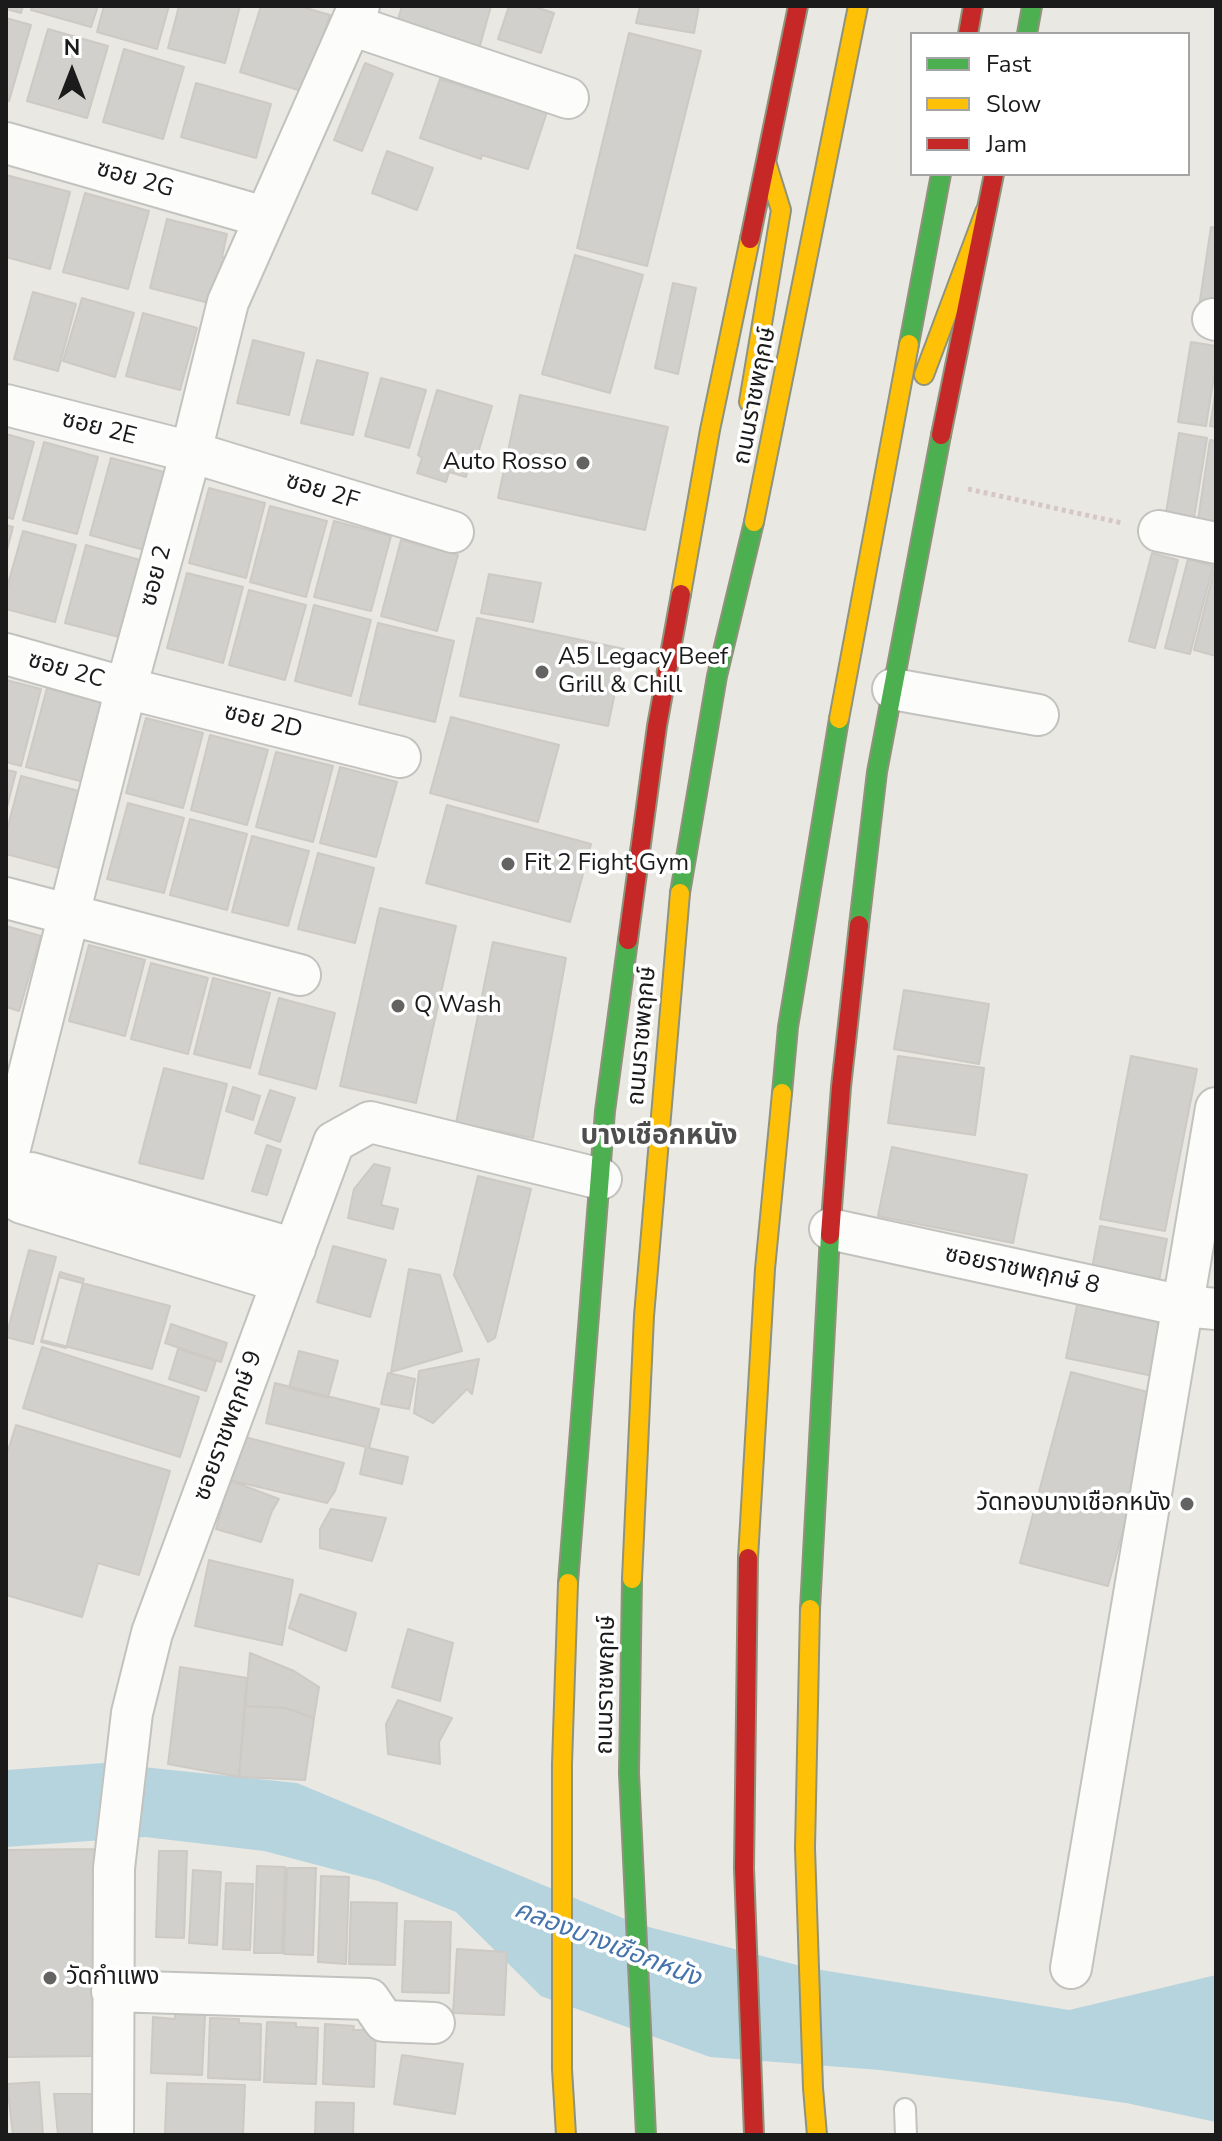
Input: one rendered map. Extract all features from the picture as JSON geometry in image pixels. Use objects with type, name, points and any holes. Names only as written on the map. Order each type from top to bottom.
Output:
[{"type":"main road","name":"ถนนราชพฤกษ์","points":[[566,2135],[562,2069],[562,1764],[569,1560],[605,1111],[657,726],[710,430],[798,6]]},
{"type":"main road","name":"ถนนราชพฤกษ์","points":[[646,2135],[629,1773],[632,1554],[644,1316],[680,891],[717,676],[762,488],[858,6]]},
{"type":"main road","points":[[968,32],[973,6]]},
{"type":"main road","points":[[1027,32],[1032,6]]},
{"type":"main road","points":[[762,488],[749,404],[781,210],[767,165]]},
{"type":"main road","points":[[754,2135],[744,1868],[748,1533],[765,1269],[787,1042],[824,800],[941,176]]},
{"type":"main road","points":[[817,2135],[805,1848],[809,1621],[830,1229],[841,1087],[877,772],[994,176]]},
{"type":"main road","points":[[881,490],[985,212]]},
{"type":"street","points":[[355,16],[568,98]]},
{"type":"street","name":"ซอย 2","points":[[6,1164],[126,688],[191,452],[228,302],[355,16]]},
{"type":"street","name":"ซอย 2G","points":[[6,143],[264,217]]},
{"type":"street","name":"ซอย 2E","points":[[6,405],[191,452]]},
{"type":"street","name":"ซอย 2F","points":[[191,452],[453,532]]},
{"type":"street","points":[[1159,531],[1216,543]]},
{"type":"street","name":"ซอย 2C","points":[[6,654],[126,688]]},
{"type":"street","name":"ซอย 2D","points":[[126,688],[400,757]]},
{"type":"street","points":[[893,689],[1038,715]]},
{"type":"street","points":[[6,898],[300,975]]},
{"type":"street","points":[[1071,1968],[1200,1308],[1216,1108]]},
{"type":"street","name":"ซอยราชพฤกษ์ 9","points":[[113,2135],[114,1868],[132,1713],[152,1633],[334,1142],[370,1122],[601,1179]]},
{"type":"street","points":[[6,1187],[31,1173],[288,1266]]},
{"type":"street","points":[[6,1194],[22,1203],[126,1232],[288,1266]]},
{"type":"street","name":"ซอยราชพฤกษ์ 8","points":[[830,1229],[1200,1308]]},
{"type":"street","points":[[112,1991],[369,1999],[384,2021],[434,2023]]},
{"type":"lane","points":[[905,2109],[906,2135]]},
{"type":"path","points":[[932,481],[1159,531]]},
{"type":"water","name":"คลองบางเชือกหนัง","points":[[104,1763],[297,1783],[637,1924],[809,1968],[1069,2010],[1216,1975],[1216,2122],[1126,2103],[984,2083],[880,2070],[710,2057],[541,1996],[456,1912],[378,1881],[264,1851],[145,1837],[6,1847],[6,1770]]},
{"type":"building","points":[[6,6],[23,6],[21,13],[6,9]]},
{"type":"building","points":[[33,6],[98,6],[91,27],[31,10]]},
{"type":"building","points":[[104,6],[169,6],[157,49],[97,32]]},
{"type":"building","points":[[179,6],[240,6],[225,63],[168,48]]},
{"type":"building","points":[[261,6],[299,6],[330,15],[305,92],[240,72]]},
{"type":"building","points":[[402,6],[491,6],[479,49],[396,26]]},
{"type":"building","points":[[509,6],[532,6],[554,13],[541,53],[498,39]]},
{"type":"building","points":[[640,6],[699,6],[694,33],[636,23]]},
{"type":"building","points":[[6,18],[31,25],[9,101],[6,100]]},
{"type":"building","points":[[48,29],[108,46],[87,118],[27,101]]},
{"type":"building","points":[[629,33],[701,51],[647,266],[577,248]]},
{"type":"building","points":[[124,49],[184,67],[163,139],[103,122]]},
{"type":"building","points":[[365,63],[393,74],[362,151],[334,140]]},
{"type":"building","points":[[440,79],[548,109],[528,169],[482,155],[481,159],[420,138]]},
{"type":"building","points":[[196,83],[271,104],[256,158],[181,137]]},
{"type":"building","points":[[387,151],[433,168],[417,210],[372,193]]},
{"type":"building","points":[[6,175],[70,192],[50,269],[6,257]]},
{"type":"building","points":[[85,193],[149,211],[128,289],[63,272]]},
{"type":"building","points":[[167,219],[227,234],[222,257],[231,259],[226,282],[215,279],[209,303],[150,288]]},
{"type":"building","points":[[1211,227],[1216,228],[1216,310],[1199,307]]},
{"type":"building","points":[[575,255],[643,275],[610,393],[542,374]]},
{"type":"building","points":[[673,283],[696,288],[678,374],[655,368]]},
{"type":"building","points":[[33,292],[76,304],[58,371],[14,359]]},
{"type":"building","points":[[82,298],[134,313],[115,377],[63,361]]},
{"type":"building","points":[[143,313],[197,328],[180,390],[126,376]]},
{"type":"building","points":[[253,340],[304,353],[289,415],[237,403]]},
{"type":"building","points":[[1191,342],[1216,346],[1206,426],[1178,422]]},
{"type":"building","points":[[317,360],[368,373],[353,435],[301,423]]},
{"type":"building","points":[[381,378],[426,390],[409,448],[365,436]]},
{"type":"building","points":[[1216,388],[1216,427],[1210,426]]},
{"type":"building","points":[[437,390],[492,406],[473,470],[468,468],[466,477],[449,472],[446,482],[417,473],[422,458],[418,455]]},
{"type":"building","name":"Auto Rosso","points":[[520,395],[668,427],[645,530],[498,498]]},
{"type":"building","points":[[1179,433],[1207,438],[1194,518],[1166,513]]},
{"type":"building","points":[[6,434],[34,442],[13,519],[6,517]]},
{"type":"building","points":[[1210,440],[1216,441],[1216,523],[1198,520]]},
{"type":"building","points":[[44,442],[98,457],[77,534],[23,520]]},
{"type":"building","points":[[111,458],[164,472],[144,550],[90,535]]},
{"type":"building","points":[[209,488],[265,503],[246,578],[189,563]]},
{"type":"building","points":[[270,506],[327,521],[306,597],[250,582]]},
{"type":"building","points":[[334,521],[391,536],[371,611],[314,597]]},
{"type":"building","points":[[6,525],[13,527],[6,554]]},
{"type":"building","points":[[23,531],[76,545],[55,622],[6,609],[6,591]]},
{"type":"building","points":[[401,540],[458,555],[437,631],[381,616]]},
{"type":"building","points":[[86,545],[140,560],[119,637],[65,623]]},
{"type":"building","points":[[1152,553],[1178,560],[1155,648],[1129,641]]},
{"type":"building","points":[[1188,559],[1213,566],[1190,654],[1165,648]]},
{"type":"building","points":[[1216,563],[1216,656],[1194,650]]},
{"type":"building","points":[[187,573],[243,587],[223,663],[167,648]]},
{"type":"building","points":[[489,574],[541,583],[533,622],[481,613]]},
{"type":"building","points":[[249,590],[306,605],[285,680],[229,665]]},
{"type":"building","points":[[314,605],[371,620],[351,696],[295,681]]},
{"type":"building","name":"A5 Legacy Beef Grill & Chill","points":[[477,618],[624,649],[608,726],[460,696]]},
{"type":"building","points":[[378,623],[454,641],[435,722],[359,704]]},
{"type":"building","points":[[6,680],[41,689],[21,766],[6,762]]},
{"type":"building","points":[[47,688],[105,703],[84,782],[26,767]]},
{"type":"building","points":[[451,717],[559,745],[538,822],[430,793]]},
{"type":"building","points":[[146,718],[203,733],[183,808],[126,793]]},
{"type":"building","points":[[210,735],[268,750],[247,825],[191,810]]},
{"type":"building","points":[[276,752],[333,766],[313,842],[256,827]]},
{"type":"building","points":[[340,767],[397,782],[376,857],[320,843]]},
{"type":"building","points":[[6,770],[16,772],[6,811]]},
{"type":"building","points":[[21,776],[79,791],[59,868],[6,854],[6,834]]},
{"type":"building","points":[[128,803],[184,818],[164,893],[107,879]]},
{"type":"building","name":"Fit 2 Fight Gym","points":[[447,805],[591,844],[570,922],[426,883]]},
{"type":"building","points":[[190,819],[247,834],[227,910],[170,895]]},
{"type":"building","points":[[252,836],[309,851],[288,926],[232,912]]},
{"type":"building","points":[[318,853],[374,868],[355,943],[298,929]]},
{"type":"building","name":"Q Wash","points":[[380,908],[456,926],[416,1103],[340,1086]]},
{"type":"building","points":[[6,926],[41,936],[19,1011],[6,1007]]},
{"type":"building","points":[[493,942],[566,958],[533,1138],[456,1123]]},
{"type":"building","points":[[89,945],[145,960],[125,1036],[69,1021]]},
{"type":"building","points":[[151,963],[208,978],[188,1054],[131,1039]]},
{"type":"building","points":[[213,978],[270,993],[250,1068],[194,1054]]},
{"type":"building","points":[[904,990],[989,1004],[979,1064],[894,1049]]},
{"type":"building","points":[[279,998],[335,1013],[316,1089],[259,1074]]},
{"type":"building","points":[[898,1056],[984,1068],[975,1135],[888,1123]]},
{"type":"building","points":[[1131,1056],[1197,1069],[1165,1231],[1100,1219]]},
{"type":"building","points":[[164,1068],[227,1084],[203,1179],[139,1163]]},
{"type":"building","points":[[233,1087],[260,1096],[253,1120],[226,1111]]},
{"type":"building","points":[[270,1090],[295,1098],[280,1142],[255,1133]]},
{"type":"building","points":[[267,1145],[281,1150],[267,1195],[252,1191]]},
{"type":"building","points":[[892,1147],[1027,1175],[1013,1243],[878,1216]]},
{"type":"building","points":[[374,1164],[390,1168],[381,1205],[398,1209],[393,1229],[348,1218],[354,1189]]},
{"type":"building","points":[[478,1176],[531,1189],[495,1338],[488,1342],[454,1275]]},
{"type":"building","points":[[1100,1226],[1167,1239],[1159,1281],[1092,1268]]},
{"type":"building","points":[[333,1246],[386,1260],[370,1317],[317,1302]]},
{"type":"building","points":[[29,1250],[56,1257],[33,1344],[6,1337]]},
{"type":"building","points":[[409,1269],[440,1275],[462,1351],[391,1372]]},
{"type":"building","points":[[60,1272],[84,1279],[66,1348],[41,1342]]},
{"type":"building","points":[[59,1277],[170,1306],[152,1369],[42,1340]]},
{"type":"building","points":[[1078,1301],[1165,1318],[1153,1376],[1066,1358]]},
{"type":"building","points":[[171,1324],[227,1343],[221,1362],[165,1343]]},
{"type":"building","points":[[42,1347],[199,1397],[180,1457],[23,1408]]},
{"type":"building","points":[[178,1349],[216,1361],[206,1391],[169,1379]]},
{"type":"building","points":[[299,1351],[338,1361],[328,1398],[289,1388]]},
{"type":"building","points":[[479,1359],[472,1394],[467,1389],[433,1423],[414,1413],[419,1371]]},
{"type":"building","points":[[1071,1372],[1159,1395],[1108,1586],[1020,1563]]},
{"type":"building","points":[[388,1373],[415,1379],[409,1409],[381,1404]]},
{"type":"building","points":[[275,1383],[379,1409],[369,1448],[408,1457],[402,1484],[360,1474],[366,1447],[266,1423]]},
{"type":"building","points":[[16,1425],[170,1471],[139,1575],[98,1563],[82,1617],[6,1595],[6,1457]]},
{"type":"building","points":[[241,1436],[344,1463],[335,1491],[327,1503],[229,1480]]},
{"type":"building","points":[[229,1480],[279,1499],[261,1542],[216,1529]]},
{"type":"building","points":[[331,1509],[386,1518],[372,1561],[320,1548],[320,1529]]},
{"type":"building","points":[[209,1560],[293,1580],[282,1645],[195,1626]]},
{"type":"building","points":[[300,1594],[356,1613],[346,1651],[289,1628]]},
{"type":"building","points":[[408,1629],[453,1643],[440,1701],[392,1687]]},
{"type":"building","points":[[250,1653],[294,1671],[319,1687],[314,1718],[285,1708],[245,1706]]},
{"type":"building","points":[[180,1667],[247,1678],[239,1777],[168,1764]]},
{"type":"building","points":[[398,1700],[452,1718],[439,1742],[440,1764],[388,1754],[386,1724]]},
{"type":"building","points":[[245,1706],[285,1708],[314,1718],[305,1780],[239,1777]]},
{"type":"building","name":"วัดกำแพง","points":[[95,1849],[98,2056],[6,2057],[6,1850]]},
{"type":"building","points":[[159,1851],[187,1851],[184,1938],[156,1937]]},
{"type":"building","points":[[257,1866],[285,1867],[282,1953],[254,1953]]},
{"type":"building","points":[[287,1868],[316,1868],[313,1955],[284,1954]]},
{"type":"building","points":[[193,1870],[221,1872],[217,1945],[189,1943]]},
{"type":"building","points":[[321,1876],[349,1877],[346,1964],[318,1962]]},
{"type":"building","points":[[226,1883],[253,1884],[250,1950],[223,1949]]},
{"type":"building","points":[[351,1902],[397,1903],[395,1965],[349,1964]]},
{"type":"building","points":[[405,1921],[451,1922],[449,1993],[402,1992]]},
{"type":"building","points":[[457,1949],[507,1952],[504,2015],[453,2013]]},
{"type":"building","points":[[175,2014],[205,2015],[202,2075],[151,2073],[153,2017],[175,2019]]},
{"type":"building","points":[[210,2018],[261,2024],[260,2080],[208,2078]]},
{"type":"building","points":[[267,2022],[318,2028],[316,2084],[264,2082]]},
{"type":"building","points":[[325,2024],[354,2026],[353,2030],[376,2030],[374,2087],[323,2084]]},
{"type":"building","points":[[402,2055],[463,2064],[455,2114],[394,2104]]},
{"type":"building","points":[[39,2082],[43,2135],[13,2135],[7,2084]]},
{"type":"building","points":[[167,2083],[245,2085],[243,2135],[165,2134]]},
{"type":"building","points":[[54,2094],[96,2094],[97,2135],[58,2135]]},
{"type":"building","points":[[316,2102],[354,2103],[353,2135],[315,2135]]},
{"type":"traffic: fast","points":[[1027,32],[1032,6]]},
{"type":"traffic: fast","points":[[909,344],[941,176]]},
{"type":"traffic: fast","points":[[859,925],[877,772],[941,435]]},
{"type":"traffic: fast","points":[[680,893],[717,676],[754,522]]},
{"type":"traffic: fast","points":[[782,1093],[788,1027],[839,719]]},
{"type":"traffic: fast","points":[[568,1583],[605,1111],[628,940]]},
{"type":"traffic: fast","points":[[810,1609],[830,1235]]},
{"type":"traffic: fast","points":[[632,1579],[629,1773],[646,2135]]},
{"type":"traffic: slow","points":[[754,522],[858,6]]},
{"type":"traffic: slow","points":[[749,402],[781,210],[767,165]]},
{"type":"traffic: slow","points":[[924,375],[985,212]]},
{"type":"traffic: slow","points":[[681,594],[710,430],[750,239]]},
{"type":"traffic: slow","points":[[839,719],[909,344]]},
{"type":"traffic: slow","points":[[632,1579],[644,1316],[680,893]]},
{"type":"traffic: slow","points":[[748,1558],[765,1269],[782,1093]]},
{"type":"traffic: slow","points":[[566,2135],[562,2069],[562,1764],[568,1583]]},
{"type":"traffic: slow","points":[[810,1609],[805,1848],[817,2135]]},
{"type":"traffic: jam","points":[[750,239],[798,6]]},
{"type":"traffic: jam","points":[[968,32],[973,6]]},
{"type":"traffic: jam","points":[[941,435],[994,176]]},
{"type":"traffic: jam","points":[[628,940],[657,726],[681,594]]},
{"type":"traffic: jam","points":[[830,1235],[841,1087],[859,925]]},
{"type":"traffic: jam","points":[[748,1558],[744,1868],[754,2135]]},
{"type":"place","name":"Auto Rosso","points":[[583,463]]},
{"type":"place","name":"A5 Legacy Beef Grill & Chill","points":[[542,672]]},
{"type":"place","name":"Fit 2 Fight Gym","points":[[508,864]]},
{"type":"place","name":"Q Wash","points":[[398,1006]]},
{"type":"place","name":"วัดทองบางเชือกหนัง","points":[[1187,1504]]},
{"type":"place","name":"วัดกำแพง","points":[[50,1978]]},
{"type":"district","name":"บางเชือกหนัง","points":[[659,1137]]}]
